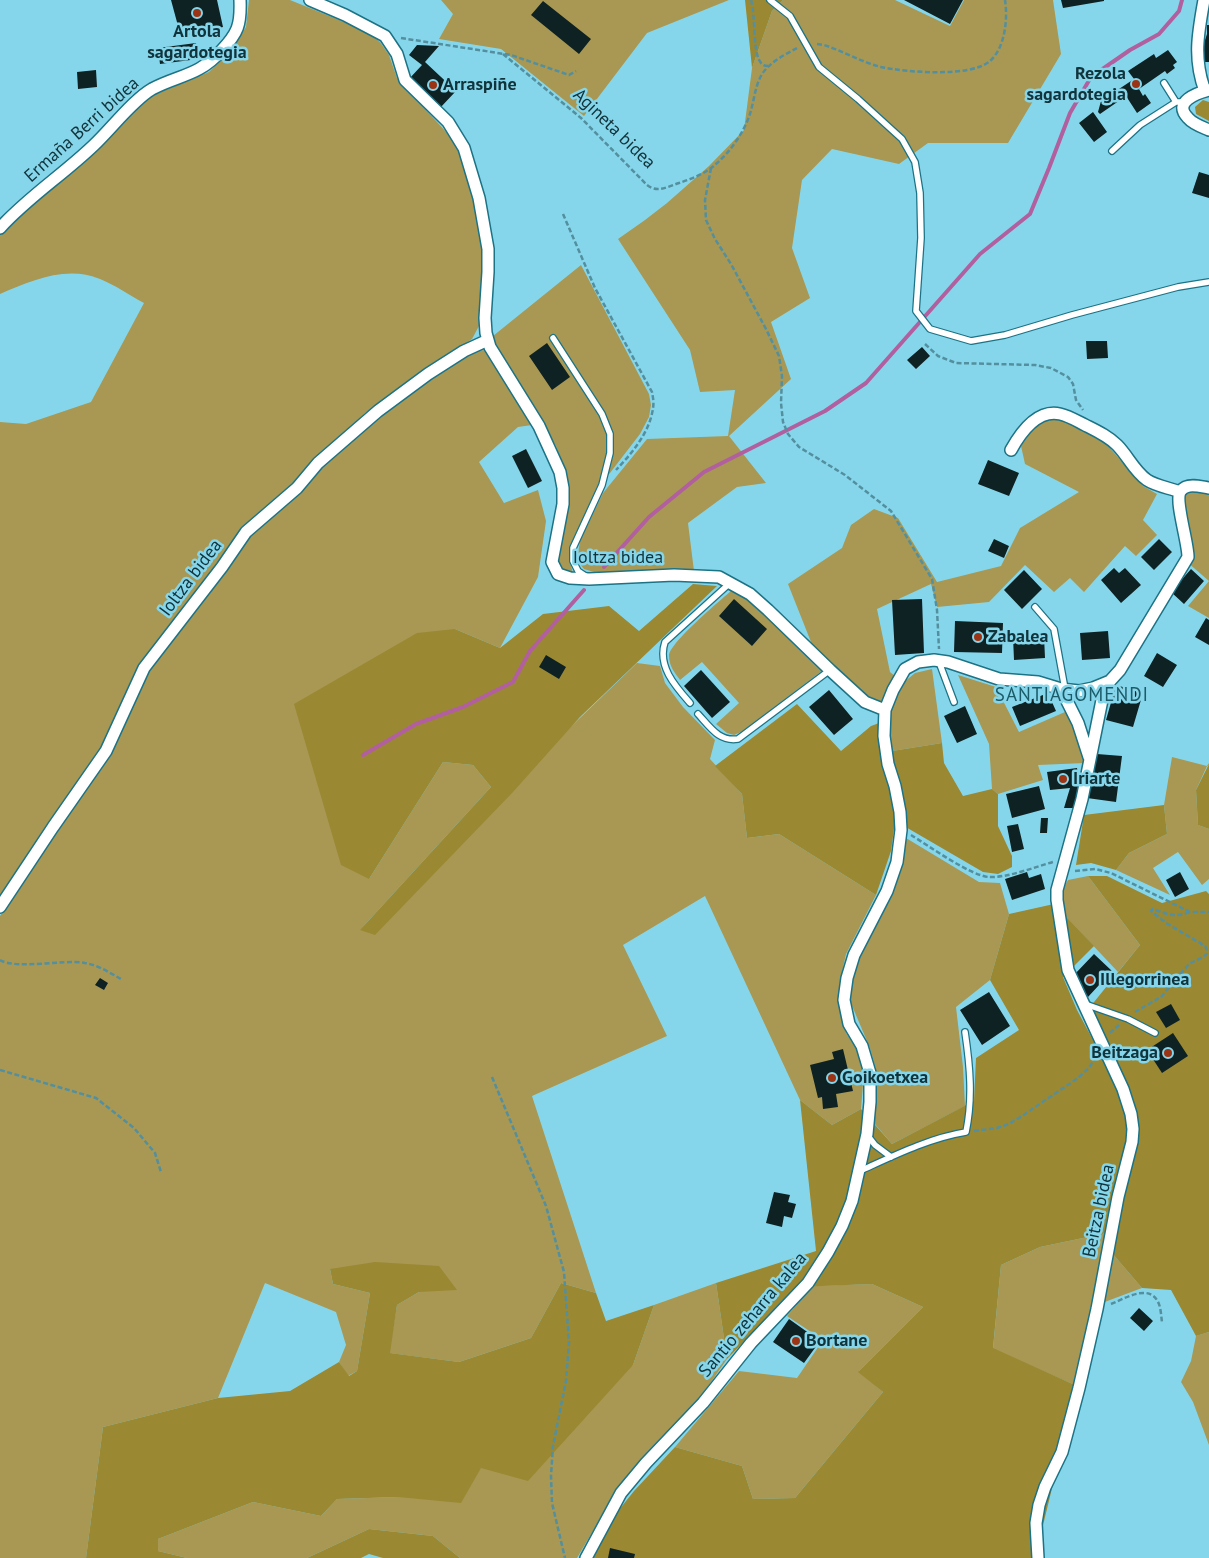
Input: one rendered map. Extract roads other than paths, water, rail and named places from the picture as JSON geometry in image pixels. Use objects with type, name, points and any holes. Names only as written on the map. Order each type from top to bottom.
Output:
[{"type":"street","name":"Ermaña Berri bidea","points":[[0,228],[20,208],[76,161],[138,100],[151,90],[189,75],[208,65],[238,30],[241,18],[240,0]]},
{"type":"street","name":"Ioltza bidea","points":[[310,0],[345,14],[385,36],[397,54],[405,80],[448,122],[464,148],[479,198],[488,249],[485,318],[490,347],[539,426],[560,472],[563,504],[552,562],[558,574],[570,578],[589,579],[674,575],[718,578],[750,594],[865,702],[885,710]]},
{"type":"street","points":[[1204,0],[1197,40],[1199,75],[1207,90],[1180,102],[1186,117],[1209,130]]},
{"type":"street","name":"Ioltza bidea","points":[[0,907],[52,827],[106,751],[144,668],[222,567],[246,532],[297,488],[318,463],[378,411],[428,374],[488,340]]},
{"type":"street","points":[[1011,450],[1020,434],[1037,418],[1047,414],[1059,414],[1108,436],[1136,470],[1148,481],[1180,492]]},
{"type":"street","points":[[1110,681],[1120,670],[1188,557],[1188,547],[1178,502],[1180,492],[1184,487],[1191,485],[1209,488]]},
{"type":"street","name":"Santio zeharra kalea","points":[[586,1558],[621,1493],[646,1463],[703,1403],[751,1343],[808,1283],[842,1226],[852,1201],[860,1171],[866,1134],[870,1102],[870,1073],[862,1046],[848,1024],[844,1000],[847,978],[854,955],[887,891],[897,862],[901,830],[900,812],[888,764],[884,736],[885,710],[893,690],[905,669],[918,662],[948,662],[999,679],[1038,682],[1079,691],[1110,681]]},
{"type":"street","name":"Beitza bidea","points":[[1038,1558],[1036,1523],[1039,1505],[1045,1487],[1062,1452],[1079,1388],[1097,1309],[1118,1197],[1132,1142],[1131,1114],[1102,1043],[1068,970],[1057,900],[1057,890],[1082,799],[1103,695],[1110,681]]},
{"type":"street","name":"Beitza bidea","points":[[1063,689],[1078,723],[1089,758]]},
{"type":"lane","points":[[770,0],[790,16],[819,67],[902,138],[915,162],[920,193],[921,238],[916,311],[930,328],[971,341],[1006,335],[1178,287],[1209,282]]},
{"type":"lane","points":[[1112,151],[1140,125],[1180,102],[1164,83]]},
{"type":"lane","points":[[553,338],[602,414],[610,434],[610,453],[602,485],[573,548],[573,560],[578,571],[589,579]]},
{"type":"lane","points":[[690,703],[670,678],[664,665],[662,651],[665,642],[730,583]]},
{"type":"lane","points":[[1035,607],[1054,630],[1063,689]]},
{"type":"lane","points":[[939,661],[954,702]]},
{"type":"lane","points":[[698,714],[724,740],[738,740],[830,670]]},
{"type":"lane","points":[[1084,1004],[1128,1019],[1155,1033]]},
{"type":"lane","points":[[860,1171],[890,1157],[939,1139],[966,1132],[970,1113],[971,1091],[965,1032]]},
{"type":"lane","points":[[866,1134],[875,1145],[890,1157]]},
{"type":"waterway","points":[[604,567],[649,517],[704,472],[825,411],[866,383],[980,254],[1030,214],[1070,113],[1091,77],[1130,50],[1159,34],[1179,11],[1182,0]]},
{"type":"waterway","points":[[363,755],[416,724],[463,707],[513,682],[530,651],[584,590]]},
{"type":"place","name":"Artola sagardotegia","points":[[197,13]]},
{"type":"place","name":"Rezola sagardotegia","points":[[1136,84]]},
{"type":"place","name":"Arraspiñe","points":[[433,85]]},
{"type":"place","name":"Zabalea","points":[[978,637]]},
{"type":"place","name":"Iriarte","points":[[1063,779]]},
{"type":"place","name":"Illegorrinea","points":[[1090,980]]},
{"type":"place","name":"Beitzaga","points":[[1168,1053]]},
{"type":"place","name":"Goikoetxea","points":[[832,1078]]},
{"type":"place","name":"Bortane","points":[[796,1341]]},
{"type":"district","name":"SANTIAGOMENDI","points":[[1072,696]]}]
